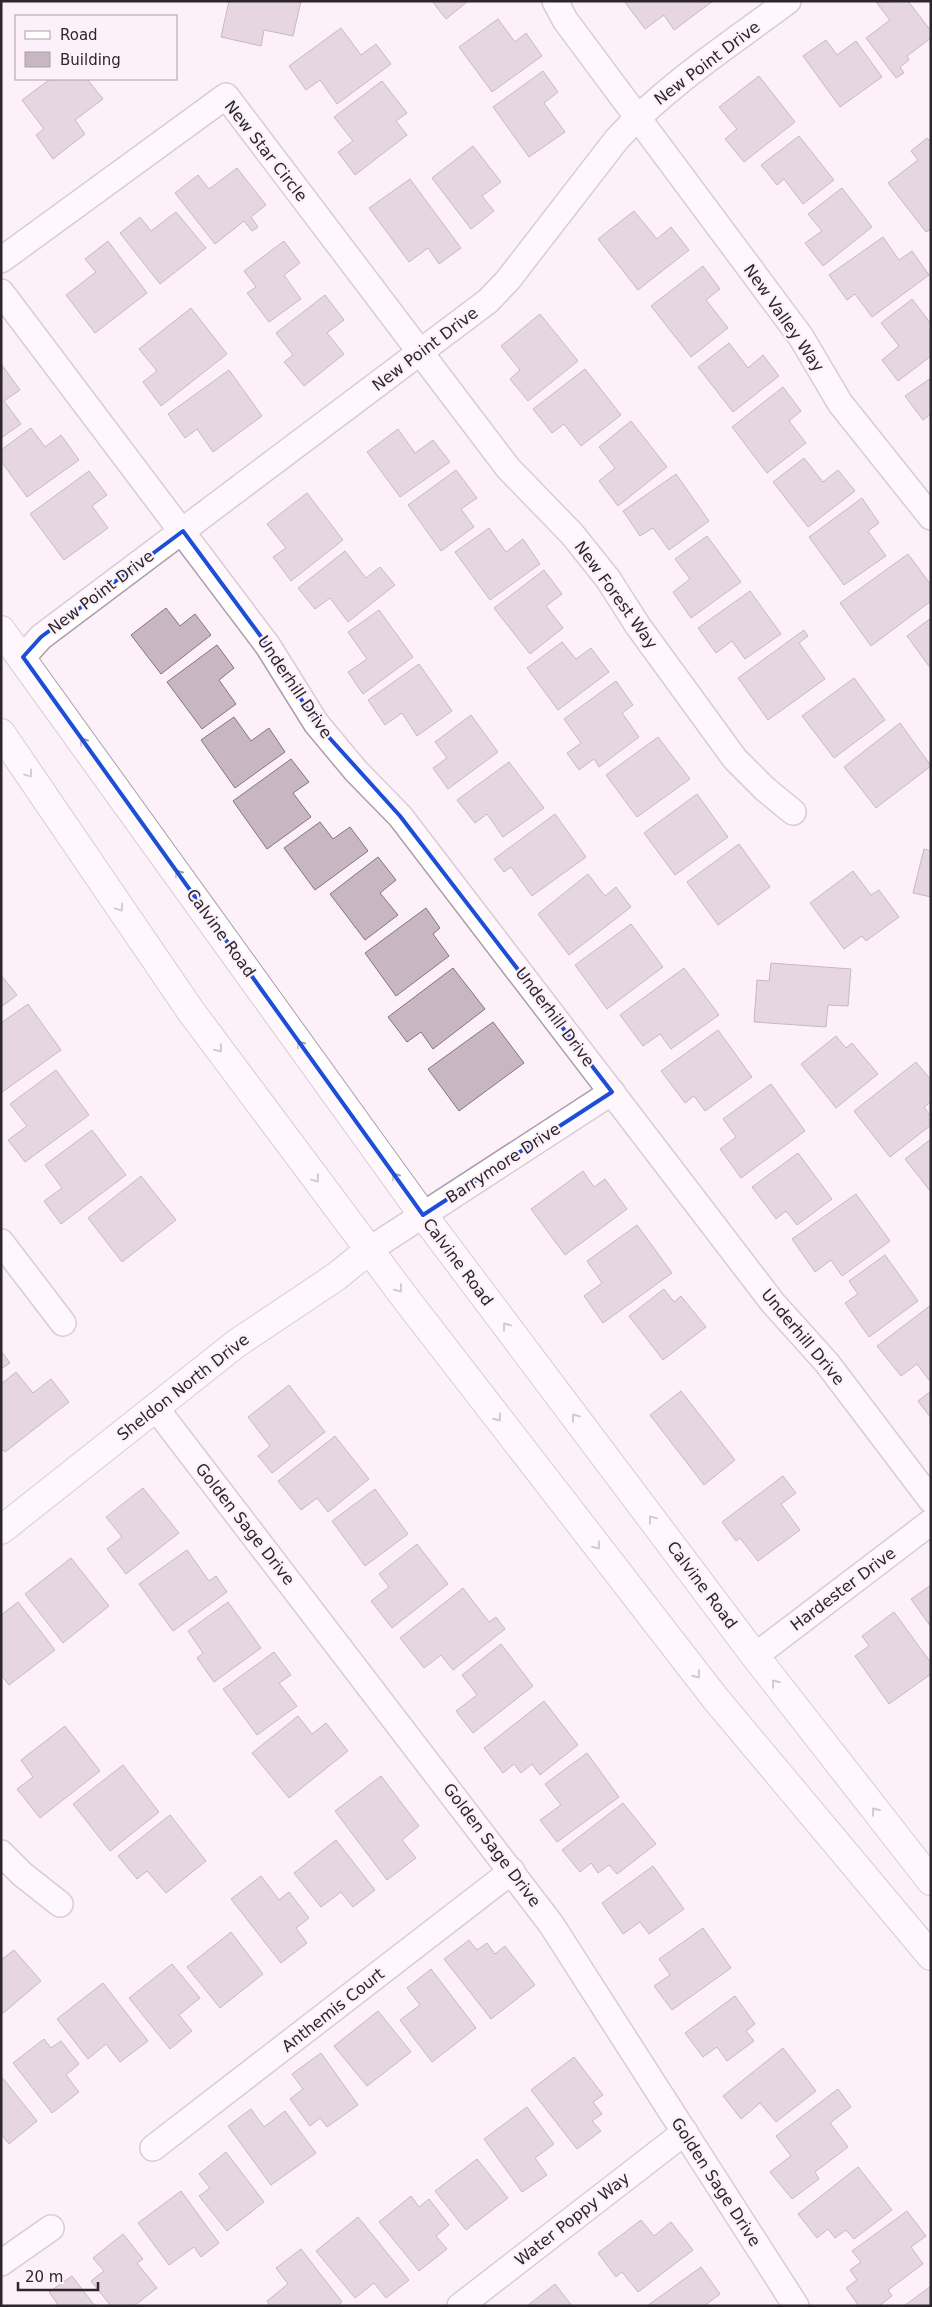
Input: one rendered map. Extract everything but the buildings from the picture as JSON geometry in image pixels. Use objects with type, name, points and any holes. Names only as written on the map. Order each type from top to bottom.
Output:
[{"type":"main road","name":"Calvine Road","points":[[1,630],[23,657],[423,1216],[755,1656],[931,1882]]},
{"type":"main road","points":[[1,733],[190,1010],[369,1250],[715,1698],[931,1956]]},
{"type":"main road","name":"Sheldon North Drive","points":[[1,1530],[238,1343],[337,1276],[369,1250]]},
{"type":"street","name":"New Valley Way","points":[[555,1],[565,20],[801,337],[840,403],[931,518]]},
{"type":"street","name":"New Point Drive","points":[[23,657],[41,637],[488,301],[617,139],[637,117],[678,82],[788,1]]},
{"type":"street","name":"New Star Circle","points":[[1,260],[226,96],[420,353]]},
{"type":"street","points":[[1,292],[183,531]]},
{"type":"street","name":"New Forest Way","points":[[420,353],[508,468],[572,534],[608,578],[638,626],[735,759],[765,789],[794,812]]},
{"type":"street","name":"Underhill Drive","points":[[183,531],[268,646],[316,723],[356,770],[400,816],[773,1303],[827,1363],[931,1500]]},
{"type":"street","name":"Barrymore Drive","points":[[369,1250],[612,1092]]},
{"type":"street","points":[[1,1242],[63,1323]]},
{"type":"street","name":"Golden Sage Drive","points":[[155,1407],[551,1924],[796,2306]]},
{"type":"street","name":"Hardester Drive","points":[[755,1656],[931,1522]]},
{"type":"street","points":[[1,1854],[22,1874],[60,1904]]},
{"type":"street","name":"Anthemis Court","points":[[153,2148],[512,1871]]},
{"type":"street","name":"Water Poppy Way","points":[[460,2306],[685,2132]]},
{"type":"street","points":[[1,2263],[51,2228]]},
{"type":"highlighted area","points":[[183,531],[268,646],[316,723],[400,816],[612,1092],[423,1215],[23,657],[41,637]]}]
